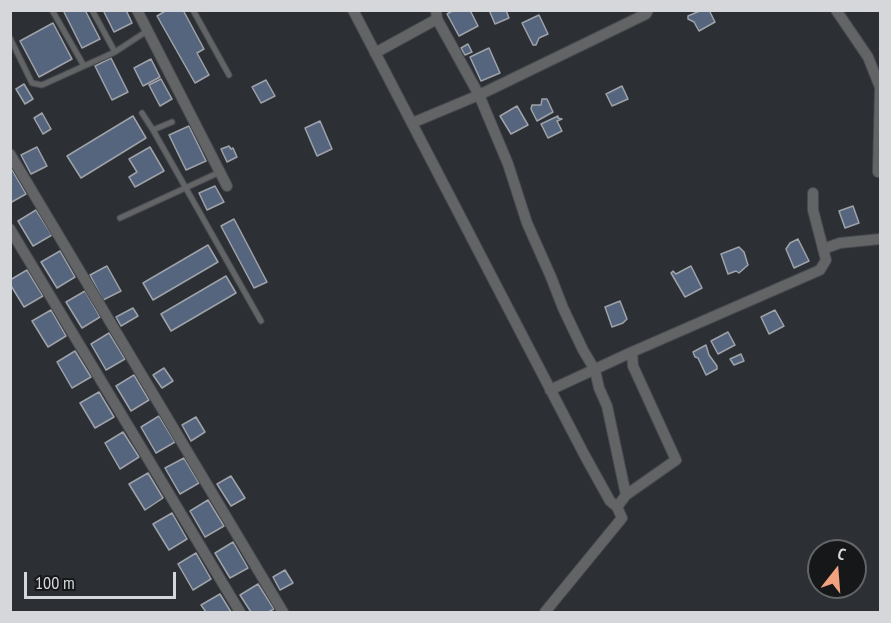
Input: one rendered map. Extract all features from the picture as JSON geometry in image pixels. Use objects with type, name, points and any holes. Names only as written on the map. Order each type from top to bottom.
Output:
[{"type":"street","points":[[137,10],[227,186]]},
{"type":"street","points":[[353,10],[550,390],[621,518],[545,612]]},
{"type":"street","points":[[412,123],[479,95],[646,14],[648,10]]},
{"type":"street","points":[[836,10],[868,57],[880,89],[878,172]]},
{"type":"street","points":[[375,53],[437,15],[479,95],[508,164],[526,223],[563,308],[583,350],[595,369],[599,388],[607,406],[626,495]]},
{"type":"street","points":[[10,154],[282,612]]},
{"type":"street","points":[[550,390],[820,270],[826,260],[813,210],[813,192]]},
{"type":"street","points":[[10,229],[240,612]]},
{"type":"street","points":[[823,249],[840,243],[880,239]]},
{"type":"street","points":[[616,507],[626,495],[676,460],[633,366],[632,352]]},
{"type":"lane","points":[[52,10],[84,66]]},
{"type":"lane","points":[[92,10],[115,52]]},
{"type":"lane","points":[[193,10],[228,75]]},
{"type":"lane","points":[[10,38],[32,83],[42,85],[115,52],[147,31]]},
{"type":"lane","points":[[142,112],[261,321]]},
{"type":"lane","points":[[153,130],[172,122]]},
{"type":"lane","points":[[120,218],[220,172]]},
{"type":"building","points":[[63,10],[85,10],[100,39],[82,48]]},
{"type":"building","points":[[103,10],[126,10],[132,23],[114,32]]},
{"type":"building","points":[[167,10],[183,10],[204,49],[197,53],[209,75],[195,83],[157,16]]},
{"type":"building","points":[[454,10],[470,10],[478,26],[459,36],[447,14]]},
{"type":"building","points":[[489,10],[506,10],[509,18],[495,24]]},
{"type":"building","points":[[702,10],[709,10],[715,22],[699,31],[688,16]]},
{"type":"building","points":[[539,15],[548,34],[539,38],[536,45],[533,45],[522,23]]},
{"type":"building","points":[[53,23],[72,59],[39,77],[20,41]]},
{"type":"building","points":[[468,44],[472,52],[465,55],[461,48]]},
{"type":"building","points":[[489,48],[500,73],[481,81],[470,57]]},
{"type":"building","points":[[111,58],[128,92],[112,100],[95,66]]},
{"type":"building","points":[[151,59],[160,77],[143,86],[134,68]]},
{"type":"building","points":[[161,79],[172,99],[160,106],[149,85]]},
{"type":"building","points":[[266,80],[275,96],[261,103],[252,87]]},
{"type":"building","points":[[24,84],[33,99],[25,104],[16,89]]},
{"type":"building","points":[[622,86],[628,99],[612,106],[606,94]]},
{"type":"building","points":[[542,99],[547,99],[553,112],[537,121],[531,109],[532,105],[541,105]]},
{"type":"building","points":[[517,106],[528,125],[511,134],[500,116]]},
{"type":"building","points":[[42,113],[51,129],[43,134],[34,118]]},
{"type":"building","points":[[133,116],[146,138],[81,178],[67,156]]},
{"type":"building","points":[[558,116],[562,119],[557,121],[562,131],[548,138],[541,124]]},
{"type":"building","points":[[320,121],[332,149],[317,156],[305,128]]},
{"type":"building","points":[[189,126],[206,161],[186,170],[169,135]]},
{"type":"building","points":[[229,146],[233,148],[237,157],[227,162],[221,149]]},
{"type":"building","points":[[37,147],[47,166],[31,174],[21,155]]},
{"type":"building","points":[[150,147],[164,171],[135,187],[129,177],[137,172],[129,159]]},
{"type":"building","points":[[10,169],[26,194],[10,203]]},
{"type":"building","points":[[215,186],[224,202],[207,210],[199,193]]},
{"type":"building","points":[[853,206],[859,223],[845,228],[839,211]]},
{"type":"building","points":[[36,210],[52,235],[33,246],[18,221]]},
{"type":"building","points":[[234,219],[267,282],[254,288],[221,226]]},
{"type":"building","points":[[798,239],[809,261],[794,268],[786,249],[790,243]]},
{"type":"building","points":[[208,245],[218,262],[153,300],[143,283]]},
{"type":"building","points":[[739,247],[744,252],[748,265],[739,273],[736,271],[728,274],[721,254]]},
{"type":"building","points":[[60,251],[75,277],[57,288],[41,262]]},
{"type":"building","points":[[107,266],[121,291],[103,300],[90,275]]},
{"type":"building","points":[[691,266],[702,288],[685,297],[671,273],[673,271],[676,274]]},
{"type":"building","points":[[27,270],[43,296],[24,307],[10,284],[10,280]]},
{"type":"building","points":[[226,276],[236,293],[171,331],[161,314]]},
{"type":"building","points":[[85,291],[100,317],[82,328],[66,302]]},
{"type":"building","points":[[620,301],[627,319],[612,327],[605,307]]},
{"type":"building","points":[[133,308],[138,316],[121,326],[116,317]]},
{"type":"building","points":[[51,310],[66,336],[48,347],[32,321]]},
{"type":"building","points":[[775,310],[784,326],[769,334],[761,317]]},
{"type":"building","points":[[728,332],[735,345],[718,354],[711,341]]},
{"type":"building","points":[[109,333],[125,359],[106,370],[91,344]]},
{"type":"building","points":[[706,345],[717,369],[706,375],[693,352]]},
{"type":"building","points":[[75,351],[91,377],[72,388],[57,362]]},
{"type":"building","points":[[741,354],[744,361],[734,365],[730,359]]},
{"type":"building","points":[[164,368],[173,381],[162,388],[153,375]]},
{"type":"building","points":[[134,375],[149,400],[131,411],[116,386]]},
{"type":"building","points":[[99,392],[114,417],[95,428],[80,403]]},
{"type":"building","points":[[159,416],[175,442],[156,453],[141,427]]},
{"type":"building","points":[[196,417],[205,432],[191,441],[182,425]]},
{"type":"building","points":[[123,432],[139,457],[120,469],[105,443]]},
{"type":"building","points":[[184,458],[199,483],[180,494],[165,468]]},
{"type":"building","points":[[148,473],[163,498],[145,510],[129,484]]},
{"type":"building","points":[[231,476],[245,498],[231,506],[217,484]]},
{"type":"building","points":[[208,500],[224,526],[205,537],[190,511]]},
{"type":"building","points":[[172,513],[187,539],[169,550],[153,524]]},
{"type":"building","points":[[233,542],[248,568],[230,578],[215,553]]},
{"type":"building","points":[[196,553],[211,579],[193,590],[178,564]]},
{"type":"building","points":[[285,570],[293,583],[280,590],[273,577]]},
{"type":"building","points":[[258,584],[274,609],[268,612],[251,612],[240,595]]},
{"type":"building","points":[[220,594],[231,612],[206,612],[201,605]]}]
